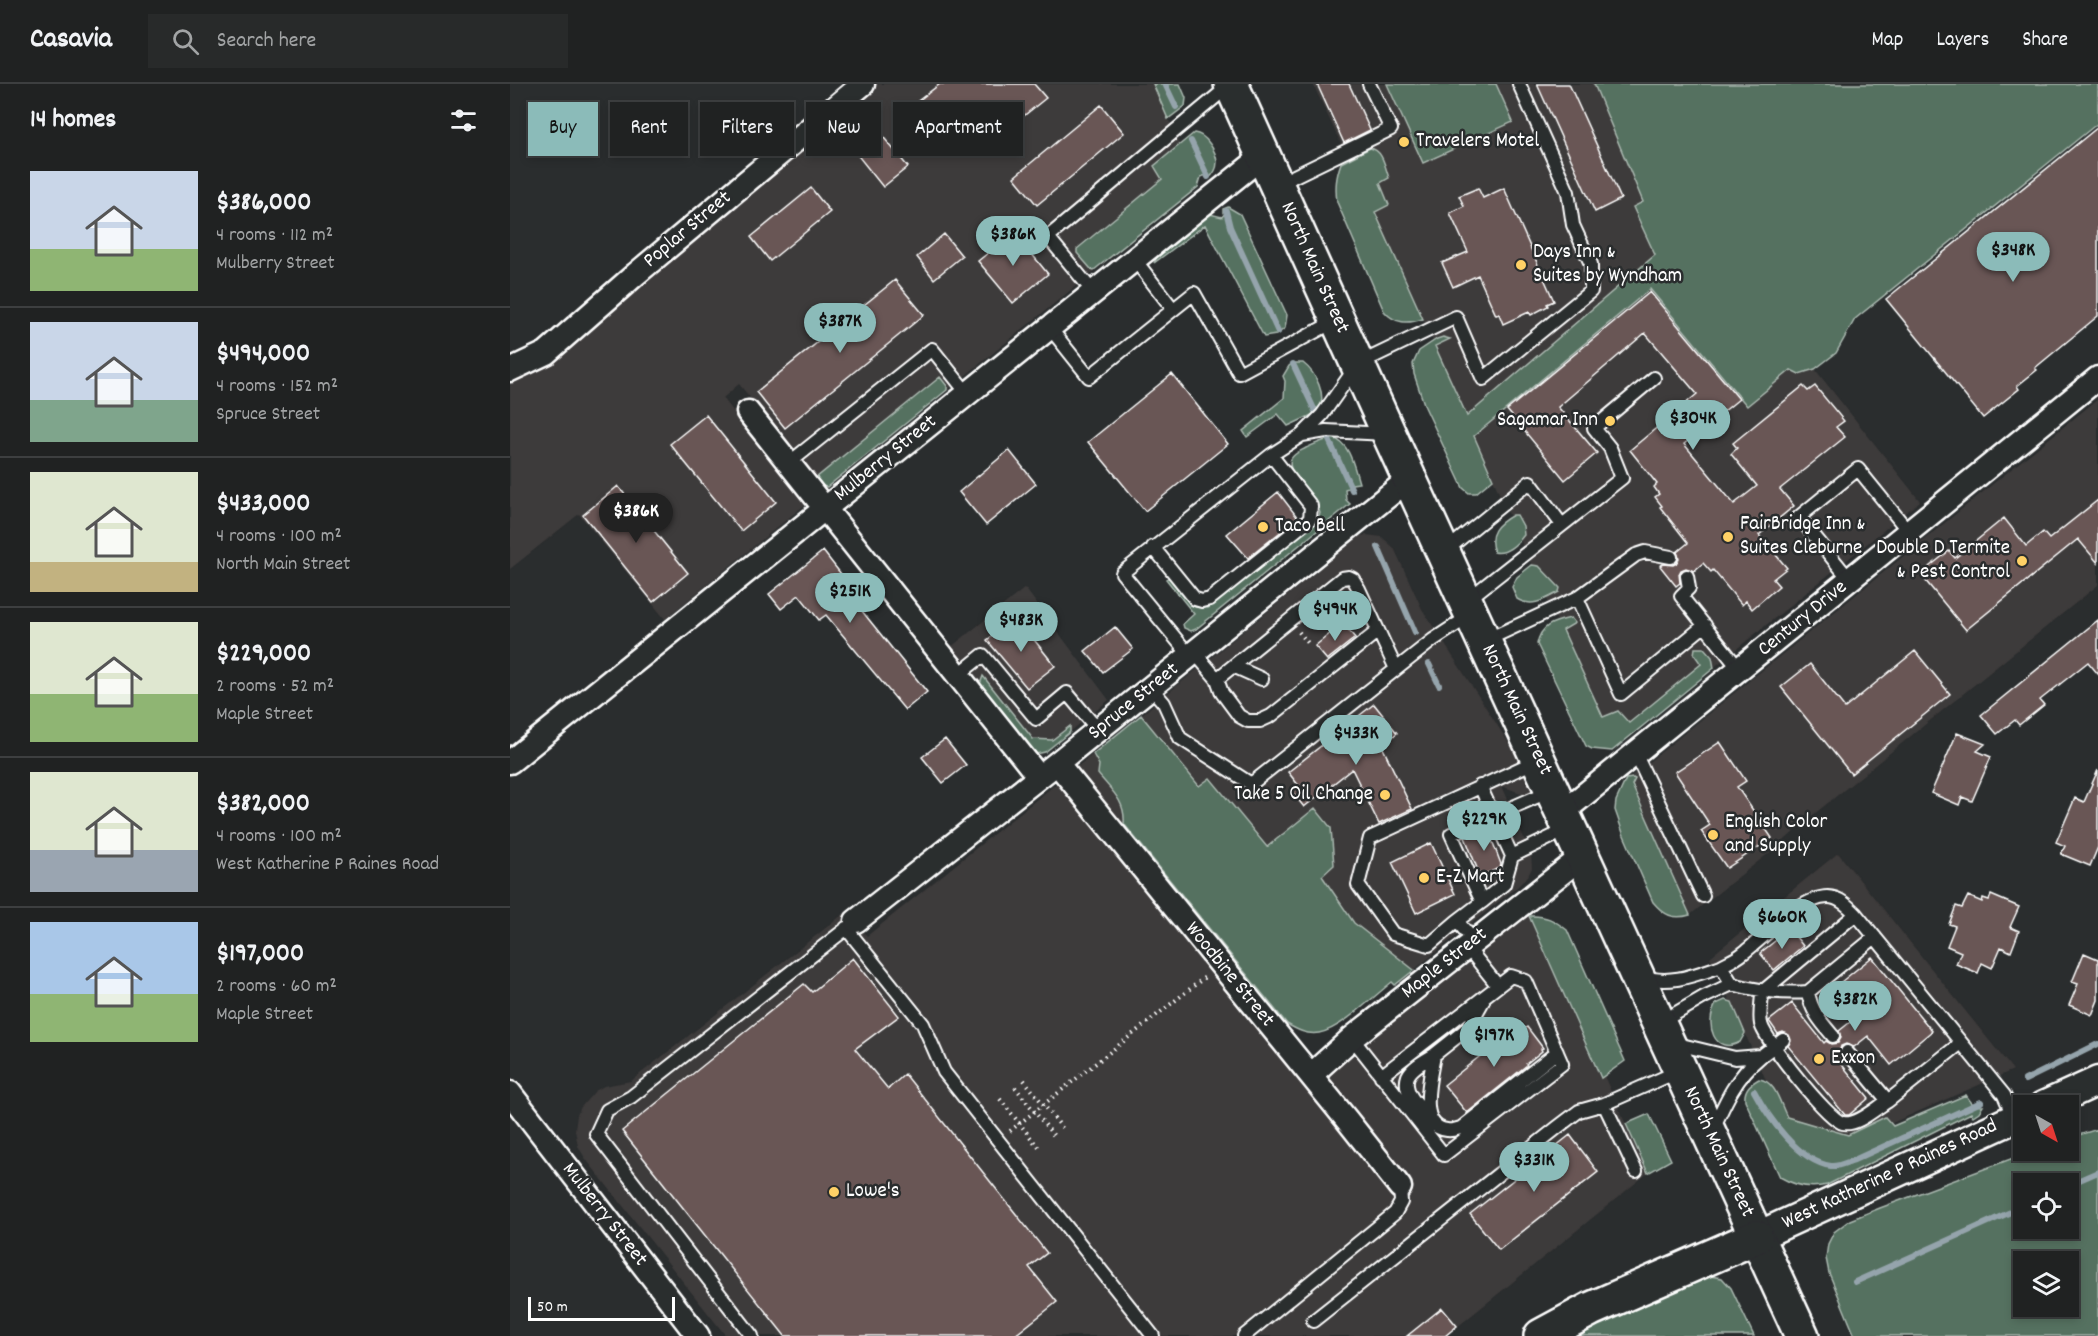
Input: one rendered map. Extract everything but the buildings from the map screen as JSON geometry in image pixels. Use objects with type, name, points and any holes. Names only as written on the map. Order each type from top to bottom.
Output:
[{"type":"main road","name":"North Main Street","points":[[1231,84],[1409,479],[1802,1336]]},
{"type":"main road","points":[[1541,1336],[1591,1309],[1756,1237]]},
{"type":"street","name":"Poplar Street","points":[[510,370],[546,353],[636,274],[863,84]]},
{"type":"street","name":"Mulberry Street","points":[[510,762],[1135,260],[1270,170]]},
{"type":"street","name":"Century Drive","points":[[1567,821],[1635,753],[2098,378]]},
{"type":"street","points":[[748,412],[1039,777]]},
{"type":"street","name":"Spruce Street","points":[[851,925],[1151,688],[1409,479]]},
{"type":"street","name":"Woodbine Street","points":[[1057,763],[1400,1187]]},
{"type":"street","name":"Maple Street","points":[[1311,1075],[1352,1038],[1470,944],[1567,821]]},
{"type":"street","points":[[2067,1095],[2098,1081]]},
{"type":"street","name":"Mulberry Street","points":[[510,1094],[698,1336]]},
{"type":"street","name":"West Katherine P Raines Road","points":[[1756,1237],[2013,1119]]},
{"type":"lane","points":[[1094,293],[1048,237],[1231,84]]},
{"type":"lane","points":[[1270,170],[1391,129],[1369,84]]},
{"type":"lane","points":[[1378,631],[1271,716],[1260,721],[1248,721],[1239,716],[1222,693],[1217,679],[1192,654],[1122,573],[1271,455],[1302,435],[1322,415],[1358,364],[1456,317],[1483,380],[1591,291],[1591,264],[1573,225],[1569,192],[1519,84]]},
{"type":"lane","points":[[1135,260],[1173,309]]},
{"type":"lane","points":[[1050,328],[1089,377],[1194,293],[1239,373],[1338,319]]},
{"type":"lane","points":[[789,463],[932,349],[967,393]]},
{"type":"lane","points":[[1474,619],[1562,525],[1622,478],[1610,448],[1594,428],[1654,378]]},
{"type":"lane","points":[[1302,435],[1326,431],[1389,435]]},
{"type":"lane","points":[[1153,547],[1195,599],[1202,601],[1210,599],[1310,519],[1311,506],[1271,455]]},
{"type":"lane","points":[[1850,580],[1799,517],[1832,489],[1858,469],[1909,532]]},
{"type":"lane","points":[[1444,553],[1530,482],[1562,525]]},
{"type":"lane","points":[[1151,688],[1164,703],[1180,738],[1251,784],[1433,640],[1474,619],[1577,598],[1636,555],[1645,552],[1671,557]]},
{"type":"lane","points":[[1687,576],[1689,588],[1681,596],[1740,670]]},
{"type":"lane","points":[[1217,679],[1342,578],[1349,577],[1353,579],[1396,669]]},
{"type":"lane","points":[[1577,598],[1621,694],[1705,625]]},
{"type":"lane","points":[[957,676],[983,655],[1036,719],[1067,693],[1098,730]]},
{"type":"lane","points":[[1233,666],[1262,679]]},
{"type":"lane","points":[[1635,753],[1703,896]]},
{"type":"lane","points":[[1480,786],[1512,856],[1504,884],[1429,945],[1393,934],[1358,885],[1370,838],[1480,786],[1539,759]]},
{"type":"lane","points":[[1482,902],[1451,834],[1494,815],[1567,821]]},
{"type":"lane","points":[[1512,856],[1567,821]]},
{"type":"lane","points":[[1635,974],[1651,979],[1671,980],[1721,966],[1740,956],[1799,908],[1812,901],[1829,897],[1844,902],[2013,1108]]},
{"type":"lane","points":[[1856,914],[1762,992],[1761,1024],[1826,1102],[1835,1119],[1844,1124],[1855,1121],[1888,1101],[1961,1042]]},
{"type":"lane","points":[[1458,921],[1470,944],[1498,986]]},
{"type":"lane","points":[[752,1336],[596,1134],[607,1110],[631,1097],[851,925],[923,1024],[944,1072],[1153,1336]]},
{"type":"lane","points":[[1313,1322],[1558,1126],[1579,1111],[1604,1104],[1668,1045],[1704,997],[1731,984],[1762,992],[1785,994],[1808,992],[1875,937]]},
{"type":"lane","points":[[1721,966],[1731,984]]},
{"type":"lane","points":[[1352,1038],[1381,1076],[1444,1155],[1562,1064],[1526,981],[1511,976],[1381,1076]]},
{"type":"lane","points":[[1808,992],[1811,1017],[1833,1036]]},
{"type":"lane","points":[[1485,997],[1468,1028],[1408,1076],[1411,1097],[1435,1126],[1448,1131],[1461,1128],[1557,1052]]},
{"type":"lane","points":[[1710,1136],[1727,1097],[1742,1075],[1760,1056],[1778,1044]]},
{"type":"lane","points":[[1668,1045],[1735,1058],[1760,1056]]},
{"type":"lane","points":[[1847,1052],[1859,1076],[1888,1101]]},
{"type":"lane","points":[[1429,1117],[1428,1102],[1434,1055]]},
{"type":"lane","points":[[1604,1104],[1636,1171]]},
{"type":"lane","points":[[1244,1336],[1395,1214],[1401,1202],[1400,1187]]},
{"type":"path","points":[[1007,1134],[1205,978]]},
{"type":"path","points":[[1024,1080],[1063,1129]]},
{"type":"path","points":[[1015,1087],[1054,1136]]},
{"type":"path","points":[[1000,1099],[1039,1148]]},
{"type":"shaded area","points":[[877,84],[1153,84],[1198,187],[827,488],[823,488],[739,384],[723,398],[806,504],[665,619],[579,514],[510,569],[510,355],[553,353],[790,156],[794,156],[794,153],[806,143],[806,156],[881,156],[881,102],[855,102]]},
{"type":"shaded area","name":"Days Inn & Suites by Wyndham","points":[[1313,84],[1594,84],[1643,203],[1633,207],[1656,255],[1466,416]]},
{"type":"shaded area","name":"FairBridge Inn & Suites Cleburne","points":[[1650,289],[1747,406],[1806,358],[1920,501],[1614,748],[1474,437]]},
{"type":"shaded area","points":[[2098,399],[2098,585],[1690,915],[1629,778]]},
{"type":"shaded area","points":[[1360,536],[1382,537],[1394,548],[1422,609],[1547,802],[1501,786],[1531,854],[1532,868],[1528,876],[1516,888],[1414,970],[1354,923],[1322,876],[1334,864],[1331,828],[1315,808],[1267,848],[1210,779],[1199,787],[1141,715]]},
{"type":"shaded area","points":[[1025,588],[1109,700],[1044,753],[1038,755],[951,647]]},
{"type":"shaded area","points":[[1093,754],[1099,765],[1098,774],[1122,803],[1125,812],[1124,824],[1326,1075],[1528,915],[1600,1078],[1604,1076],[1648,1173],[1446,1336],[726,1336],[585,1158],[578,1146],[575,1130],[577,1115],[581,1107],[595,1091],[604,1086],[631,1081],[846,912],[867,936]]},
{"type":"shaded area","points":[[1838,853],[2013,1070],[1851,1141],[1821,1138],[1781,1113],[1710,957]]},
{"type":"green space","points":[[1153,84],[1180,84],[1186,98],[1185,106],[1168,119]]},
{"type":"green space","points":[[1387,84],[1496,84],[1513,122],[1423,163]]},
{"type":"green space","points":[[1594,84],[2098,84],[2098,123],[1855,319],[1836,353],[1815,369],[1799,374],[1791,370],[1747,406],[1650,289],[1474,436],[1493,479],[1476,493],[1469,493],[1463,488],[1425,407],[1414,374],[1413,364],[1419,351],[1437,339],[1443,337],[1450,339],[1435,346],[1467,416],[1655,255],[1633,207],[1643,202]]},
{"type":"green space","points":[[1194,133],[1203,136],[1215,153],[1217,165],[1213,174],[1208,179],[1206,175],[1201,177],[1198,187],[1094,270],[1091,269],[1077,253],[1077,249],[1162,179],[1154,166]]},
{"type":"green space","points":[[1370,148],[1381,155],[1389,178],[1380,183],[1389,205],[1375,212],[1423,319],[1417,321],[1397,321],[1384,311],[1337,202],[1336,182],[1341,163]]},
{"type":"green space","points":[[1228,207],[1240,214],[1287,315],[1285,328],[1276,335],[1264,337],[1205,225],[1154,263],[1157,257],[1210,214],[1222,217],[1226,212],[1225,210],[1223,212],[1223,209]]},
{"type":"green space","points":[[1293,363],[1303,363],[1316,378],[1322,398],[1319,410],[1312,407],[1314,414],[1288,426],[1278,414],[1247,437],[1243,431],[1284,398],[1283,376]]},
{"type":"green space","points":[[940,377],[947,386],[947,390],[827,487],[822,486],[816,478]]},
{"type":"green space","points":[[1333,438],[1344,445],[1347,450],[1359,483],[1352,484],[1351,487],[1345,489],[1346,500],[1350,504],[1196,629],[1191,631],[1184,628],[1183,624],[1194,614],[1166,579],[1170,577],[1195,607],[1208,608],[1318,520],[1320,513],[1318,507],[1295,477],[1290,464],[1296,454]]},
{"type":"green space","points":[[1513,515],[1517,515],[1523,526],[1524,535],[1507,550],[1494,552],[1492,540],[1495,530]]},
{"type":"green space","points":[[1532,565],[1539,566],[1560,588],[1559,592],[1533,603],[1522,602],[1517,599],[1512,587],[1517,577]]},
{"type":"green space","points":[[1571,618],[1575,623],[1563,630],[1603,717],[1618,711],[1629,723],[1701,664],[1694,654],[1695,648],[1704,648],[1712,657],[1714,668],[1612,751],[1592,749],[1586,746],[1537,644],[1545,628]]},
{"type":"green space","points":[[983,676],[1033,739],[1052,740],[1070,726],[1070,732],[1045,752],[1036,754],[980,684]]},
{"type":"green space","points":[[1141,715],[1199,786],[1210,778],[1267,847],[1315,808],[1331,828],[1334,865],[1322,876],[1354,923],[1414,970],[1395,985],[1392,982],[1357,1012],[1327,1031],[1310,1033],[1287,1024],[1124,824],[1120,802],[1098,774],[1099,765],[1093,754]]},
{"type":"green space","points":[[1626,779],[1635,779],[1632,785],[1690,915],[1674,917],[1661,910],[1653,902],[1623,833],[1615,810],[1616,801]]},
{"type":"green space","points":[[1529,916],[1550,919],[1567,930],[1625,1061],[1601,1078]]},
{"type":"green space","points":[[1725,1000],[1732,1002],[1745,1033],[1740,1042],[1731,1045],[1724,1045],[1718,1041],[1711,1029],[1716,1004]]},
{"type":"green space","points":[[1759,1079],[1773,1088],[1787,1117],[1848,1135],[1885,1117],[1893,1126],[1966,1095],[1973,1104],[1983,1106],[1973,1116],[1971,1113],[1827,1185],[1809,1187],[1791,1183],[1780,1177],[1745,1100],[1748,1087]]},
{"type":"green space","points":[[1649,1114],[1671,1160],[1648,1173],[1626,1124]]},
{"type":"green space","points":[[2098,1129],[2098,1336],[1855,1336],[1829,1273],[1826,1258],[1828,1244],[1834,1232],[1850,1220],[2013,1158],[2013,1161],[2079,1161],[2079,1135]]},
{"type":"green space","points":[[1701,1277],[1722,1278],[1731,1288],[1754,1336],[1573,1336],[1602,1320]]},
{"type":"waterway","points":[[1165,84],[1176,107]]},
{"type":"waterway","points":[[1191,141],[1208,177]]},
{"type":"waterway","points":[[1226,211],[1230,227],[1278,332]]},
{"type":"waterway","points":[[1293,364],[1315,411]]},
{"type":"waterway","points":[[1329,440],[1352,490]]},
{"type":"waterway","points":[[1378,547],[1415,632]]},
{"type":"waterway","points":[[1429,664],[1439,685]]},
{"type":"waterway","points":[[2025,1080],[2098,1044]]},
{"type":"waterway","points":[[1754,1091],[1767,1113],[1796,1147],[1819,1163],[1831,1166],[1854,1160],[1981,1102]]},
{"type":"waterway","points":[[2079,1180],[2098,1172]]},
{"type":"waterway","points":[[1855,1282],[2013,1211]]},
{"type":"place","name":"Travelers Motel","points":[[1404,142]]},
{"type":"place","name":"Days Inn & Suites by Wyndham","points":[[1521,265]]},
{"type":"place","name":"Sagamar Inn","points":[[1610,421]]},
{"type":"place","name":"Taco Bell","points":[[1263,527]]},
{"type":"place","name":"FairBridge Inn & Suites Cleburne","points":[[1728,537]]},
{"type":"place","name":"Double D Termite & Pest Control","points":[[2022,561]]},
{"type":"place","name":"Take 5 Oil Change","points":[[1385,795]]},
{"type":"place","name":"English Color and Supply","points":[[1713,835]]},
{"type":"place","name":"E-Z Mart","points":[[1424,878]]},
{"type":"place","name":"Exxon","points":[[1819,1059]]},
{"type":"place","name":"Lowe's","points":[[834,1192]]}]
